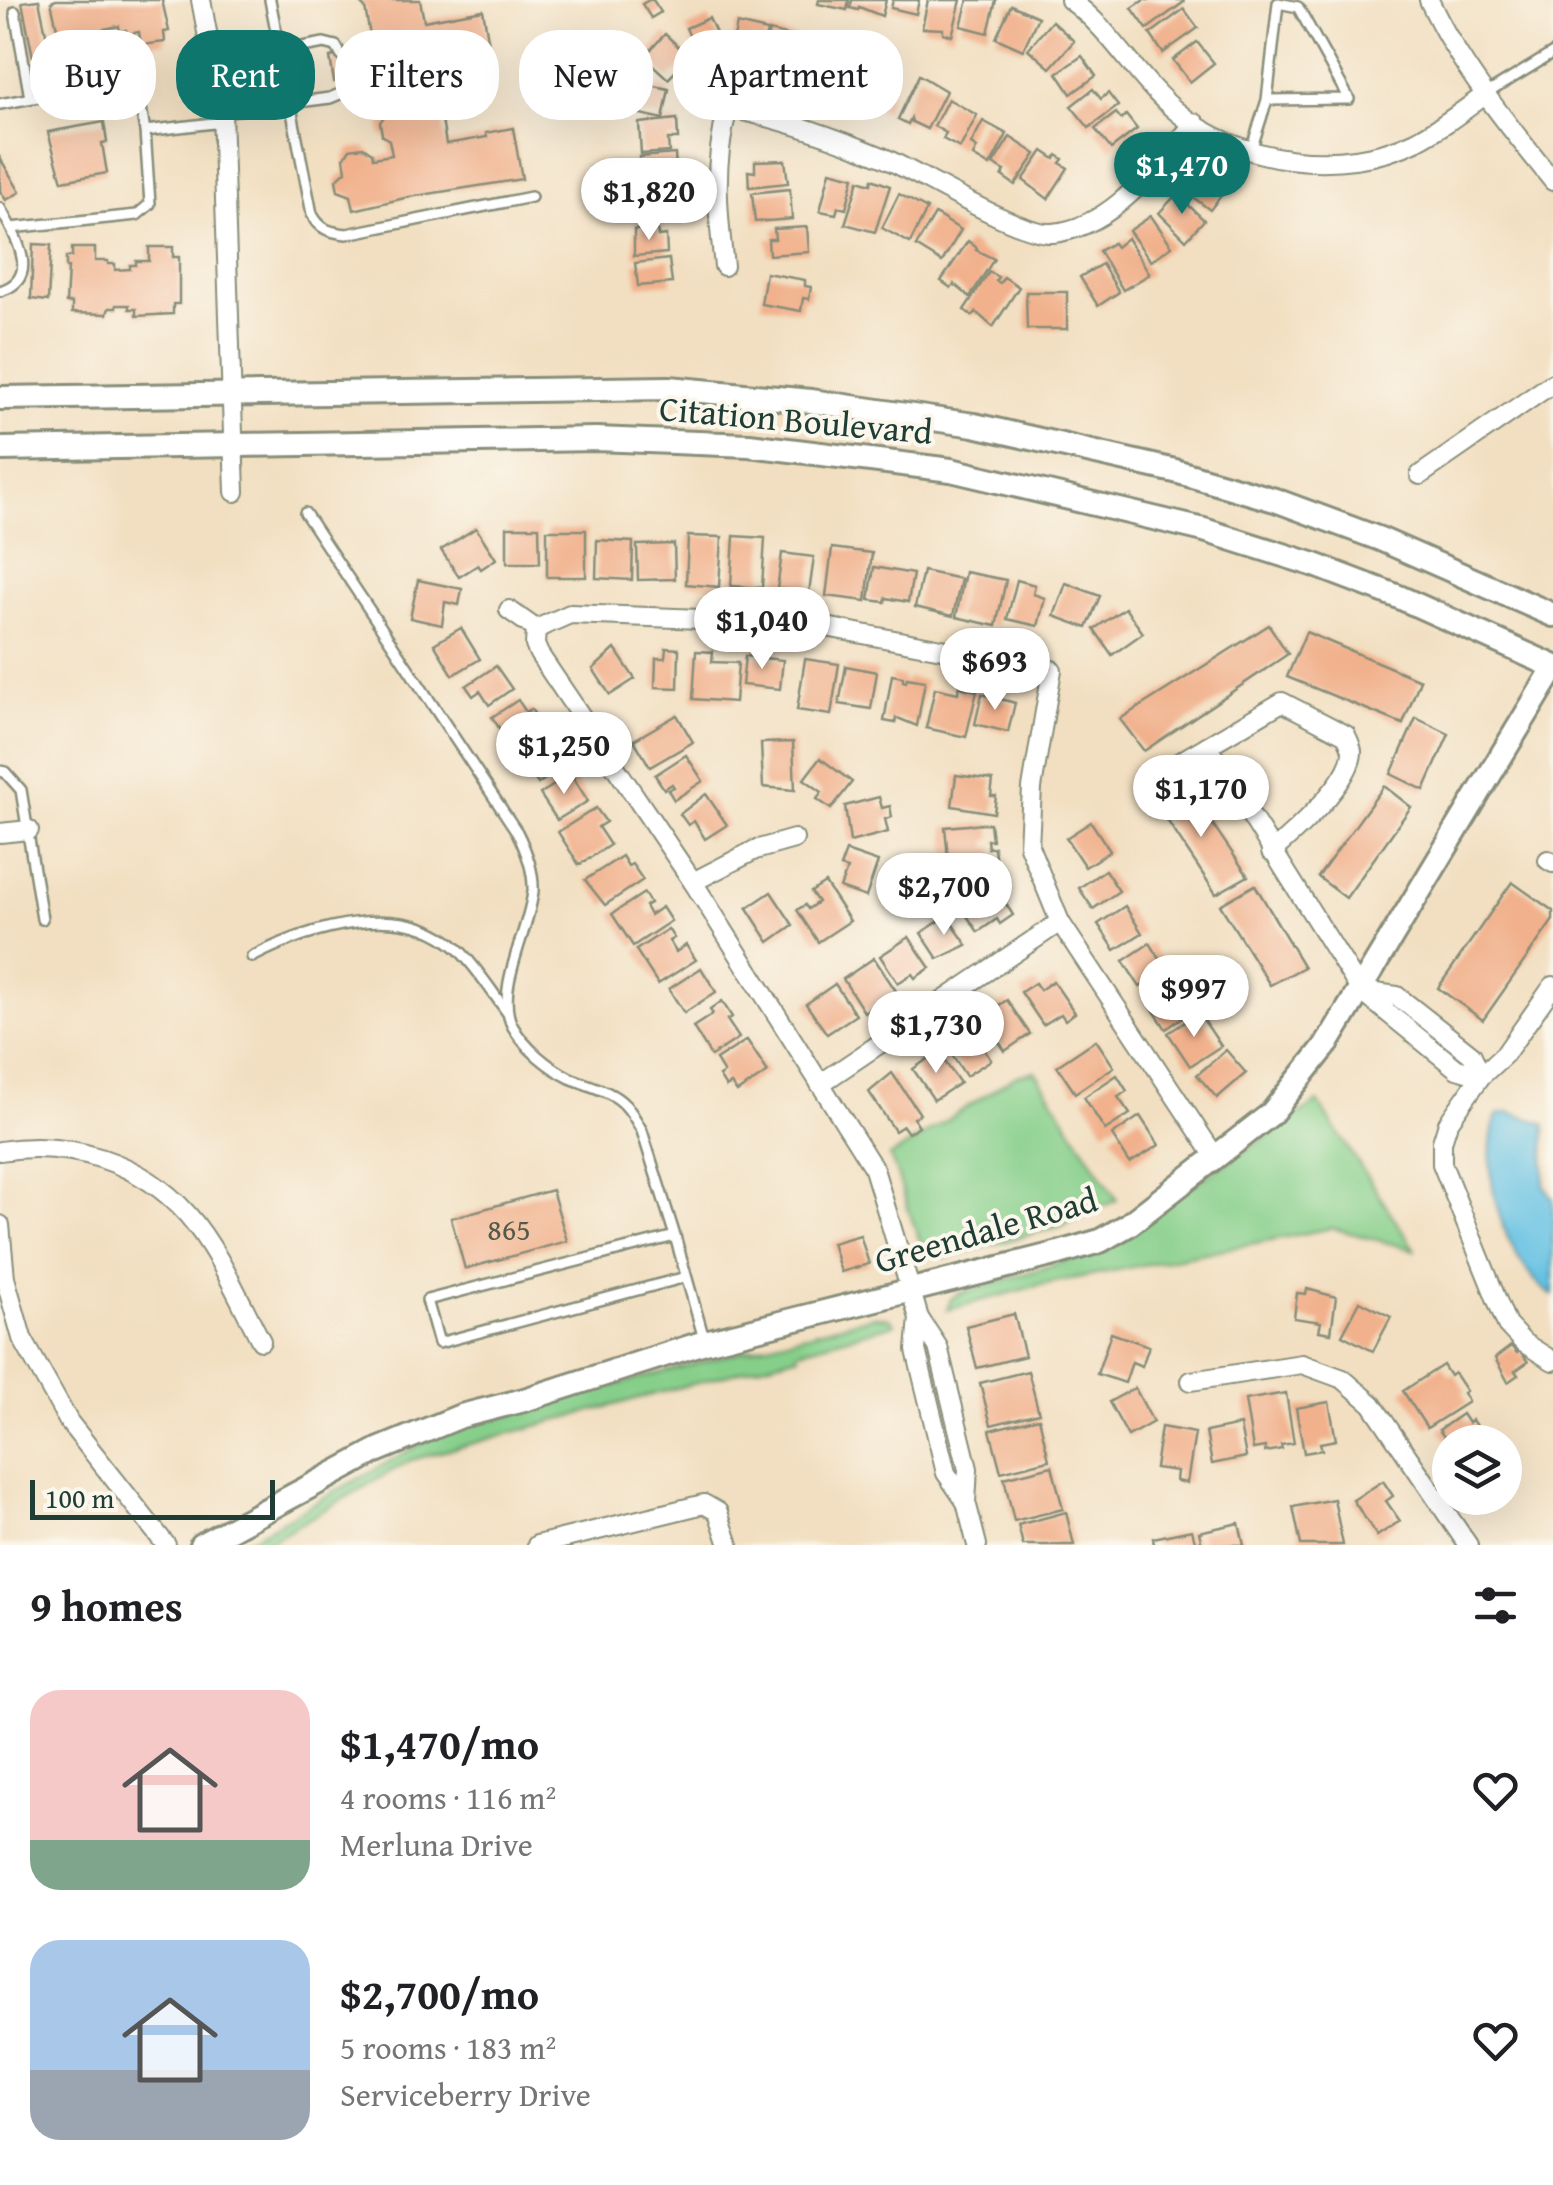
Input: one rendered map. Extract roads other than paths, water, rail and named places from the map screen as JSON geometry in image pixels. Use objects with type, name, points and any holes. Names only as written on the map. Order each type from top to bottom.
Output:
[{"type":"main road","name":"Citation Boulevard","points":[[0,398],[669,388],[811,400],[974,425],[1175,471],[1275,500],[1380,538],[1553,615]]},
{"type":"main road","name":"Citation Boulevard","points":[[0,449],[596,439],[750,445],[951,470],[1204,530],[1314,566],[1399,597],[1553,668]]},
{"type":"main road","name":"Greendale Road","points":[[202,1545],[414,1433],[705,1342],[1100,1241],[1128,1225],[1271,1114],[1327,1044],[1553,668]]},
{"type":"street","points":[[200,0],[206,30]]},
{"type":"street","points":[[1070,0],[1092,16],[1176,112],[1224,140],[1275,158],[1327,162],[1370,155],[1412,142],[1486,94]]},
{"type":"street","points":[[1429,0],[1486,94],[1553,181]]},
{"type":"street","points":[[724,266],[716,179],[728,108],[766,116],[881,156],[997,216],[1051,234],[1090,221],[1129,194],[1194,122]]},
{"type":"street","points":[[222,120],[236,492]]},
{"type":"street","points":[[1420,475],[1553,383]]},
{"type":"street","points":[[509,610],[536,630]]},
{"type":"street","points":[[536,630],[570,614],[805,624],[1052,670],[1032,788],[1029,846],[1060,922],[1216,1158]]},
{"type":"street","points":[[536,630],[539,654],[693,882],[874,1169],[912,1288],[919,1318],[916,1350],[946,1473],[966,1502],[977,1545]]},
{"type":"street","points":[[1161,773],[1282,702],[1346,735],[1352,752],[1348,765],[1314,817],[1271,852]]},
{"type":"street","points":[[1206,746],[1361,991],[1457,1069],[1481,1076]]},
{"type":"street","points":[[0,834],[29,830]]},
{"type":"street","points":[[693,882],[755,850],[794,839]]},
{"type":"street","points":[[820,1084],[1060,922]]},
{"type":"street","points":[[1553,986],[1506,1054],[1481,1076],[1448,1124],[1442,1142],[1442,1164],[1507,1325],[1553,1362]]},
{"type":"street","points":[[0,1152],[35,1146],[76,1150],[114,1162],[157,1186],[188,1215],[261,1341]]},
{"type":"street","points":[[0,1225],[6,1278],[22,1338],[69,1422],[166,1545]]},
{"type":"street","points":[[1191,1381],[1302,1364],[1343,1380],[1372,1404],[1465,1540],[1442,1545]]},
{"type":"street","points":[[537,1545],[696,1504],[712,1506],[718,1512],[729,1545]]},
{"type":"lane","points":[[270,0],[277,30]]},
{"type":"lane","points":[[1251,150],[1268,100],[1278,3],[1298,6],[1349,99],[1268,100]]},
{"type":"lane","points":[[0,104],[30,98],[15,12]]},
{"type":"lane","points":[[1486,94],[1553,53]]},
{"type":"lane","points":[[11,228],[138,215],[150,204],[144,120]]},
{"type":"lane","points":[[146,131],[206,120]]},
{"type":"lane","points":[[294,120],[312,214],[318,225],[330,232],[347,234],[531,197]]},
{"type":"lane","points":[[0,208],[24,256],[24,268],[12,286],[0,291]]},
{"type":"lane","points":[[305,513],[518,832],[527,854],[533,891],[511,976],[508,1015]]},
{"type":"lane","points":[[0,771],[21,790],[42,920]]},
{"type":"lane","points":[[252,957],[276,944],[369,920],[435,933],[459,950],[534,1054],[566,1076],[623,1102],[634,1116],[642,1131],[705,1342]]},
{"type":"lane","points":[[674,1236],[428,1300],[439,1343],[686,1277]]},
{"type":"water","points":[[1509,1112],[1545,1124],[1544,1185],[1553,1199],[1553,1296],[1521,1261],[1499,1214],[1490,1163],[1492,1138],[1497,1115]]}]
